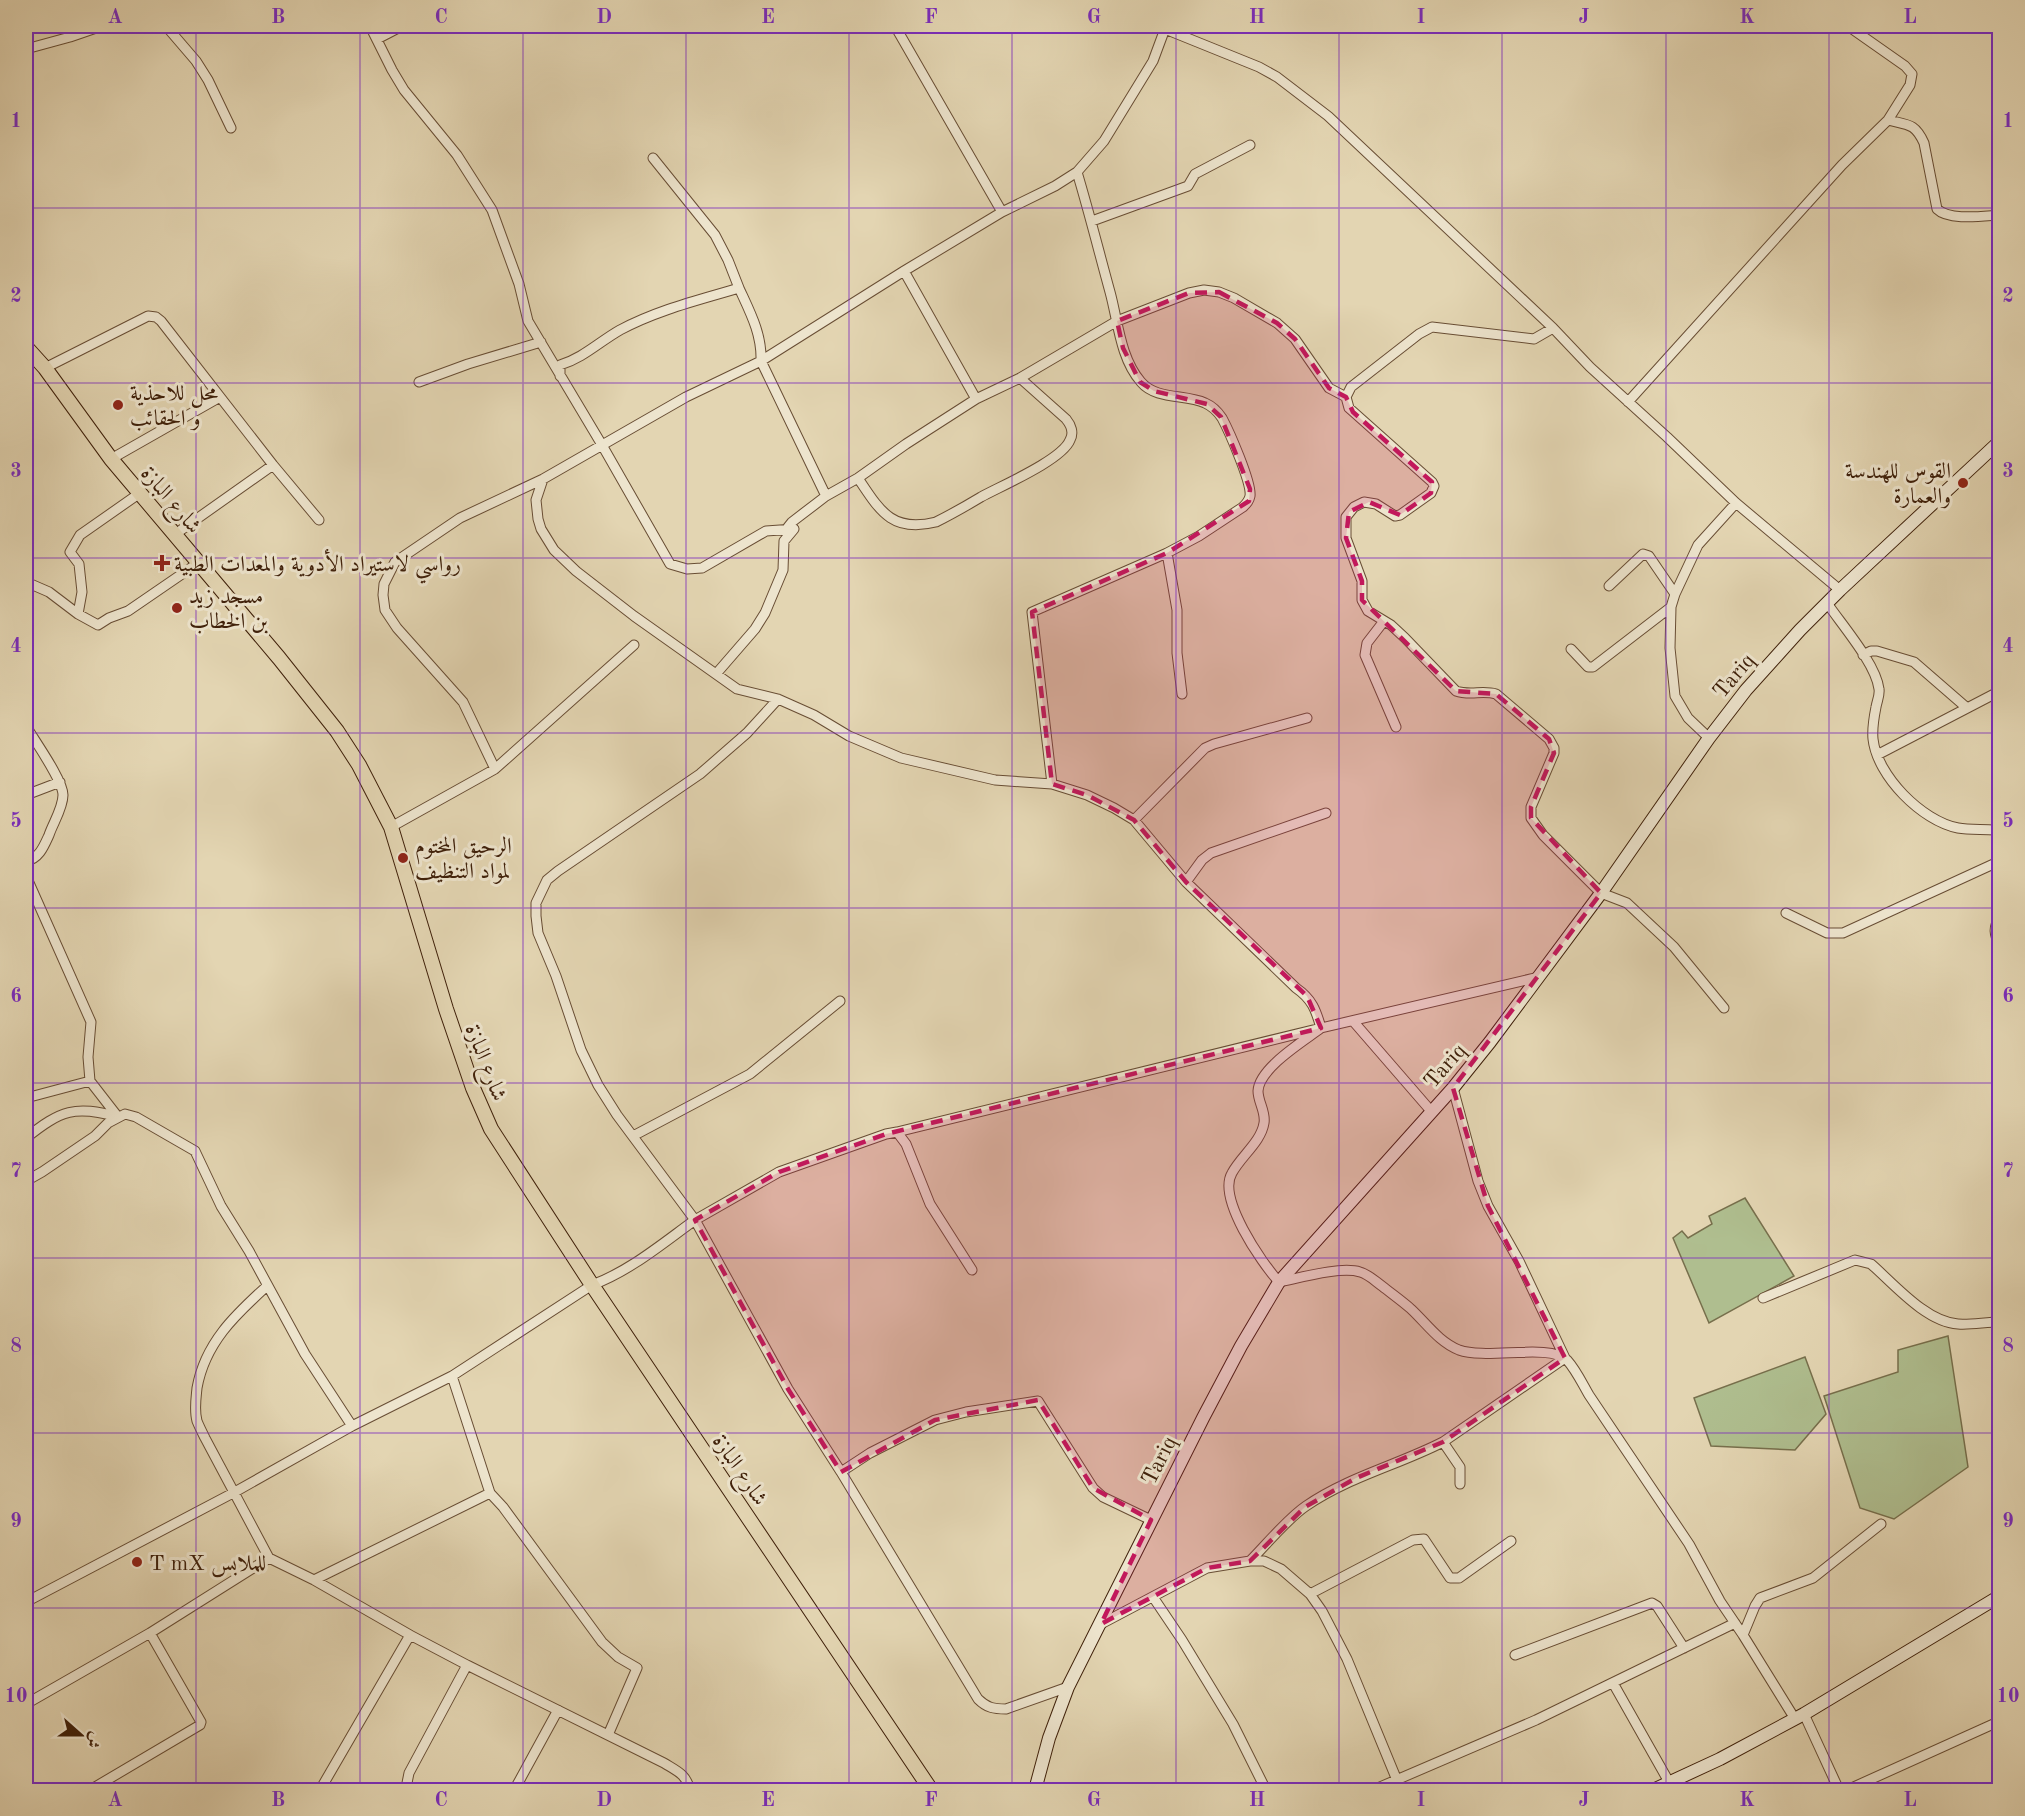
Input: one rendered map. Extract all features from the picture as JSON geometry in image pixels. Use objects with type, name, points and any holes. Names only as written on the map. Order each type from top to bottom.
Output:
[{"type":"main road","name":"شارع البازة","points":[[26,347],[45,368],[111,459],[279,658],[337,731],[359,765],[391,827],[446,1009],[473,1088],[496,1138],[932,1791]]},
{"type":"main road","name":"Tariq","points":[[1035,1791],[1049,1738],[1068,1687],[1241,1346],[1279,1282],[1454,1088],[1601,893],[1709,738],[1746,690],[1840,590],[2000,441]]},
{"type":"main road","points":[[1653,1791],[1719,1760],[1800,1716],[2000,1596]]},
{"type":"street","points":[[26,49],[102,26]]},
{"type":"street","points":[[166,26],[202,71],[231,128]]},
{"type":"street","points":[[370,26],[404,90],[457,155],[492,210],[516,275],[528,321],[670,564],[687,569],[702,568],[766,531],[794,529]]},
{"type":"street","points":[[377,39],[402,26]]},
{"type":"street","points":[[896,26],[1002,212]]},
{"type":"street","points":[[1138,26],[1165,28],[1259,67],[1277,77],[1328,116],[1552,328],[1590,368],[1736,503],[1840,590]]},
{"type":"street","points":[[1628,402],[1842,165],[1888,120],[1910,85],[1912,74],[1905,66],[1848,26]]},
{"type":"street","points":[[495,769],[463,702],[396,628],[385,610],[384,584],[395,562],[460,518],[543,479],[686,398],[761,361],[1002,212],[1055,186],[1077,172],[1104,141],[1120,118],[1153,61],[1165,28]]},
{"type":"street","points":[[1888,120],[1914,126],[1920,134],[1924,143],[1937,209],[1942,214],[2000,215]]},
{"type":"street","points":[[1092,221],[1188,186],[1195,174],[1250,145]]},
{"type":"street","points":[[653,158],[715,235],[728,260],[758,329],[761,361],[826,496]]},
{"type":"street","points":[[1052,784],[1032,612],[1167,553],[1198,536],[1243,507],[1249,501],[1250,489],[1239,456],[1221,417],[1208,404],[1155,391],[1140,382],[1123,348],[1092,221],[1077,172]]},
{"type":"street","points":[[904,271],[976,399]]},
{"type":"street","points":[[560,376],[560,365],[583,356],[618,331],[653,315],[739,288]]},
{"type":"street","points":[[794,529],[788,527],[826,496],[976,399],[1020,378],[1117,321],[1189,293],[1204,290],[1234,297],[1277,323],[1295,339],[1329,388],[1346,397]]},
{"type":"street","points":[[45,368],[148,316],[156,317],[319,520]]},
{"type":"street","points":[[1552,328],[1534,339],[1432,327],[1419,334],[1351,387],[1346,397],[1353,412],[1434,486],[1431,493],[1400,515],[1395,516],[1376,504],[1364,502],[1354,507],[1346,517],[1346,538],[1362,581],[1362,600],[1368,610],[1405,638],[1456,691],[1467,694],[1496,693],[1553,743],[1554,753],[1531,807],[1531,818],[1543,835],[1601,893],[1627,903],[1674,947],[1724,1008]]},
{"type":"street","points":[[419,382],[468,364],[541,342]]},
{"type":"street","points":[[858,477],[878,508],[890,518],[905,525],[920,526],[936,522],[1039,466],[1067,446],[1072,432],[1070,424],[1020,378]]},
{"type":"street","points":[[111,459],[220,397]]},
{"type":"street","points":[[174,535],[273,465]]},
{"type":"street","points":[[543,479],[536,500],[538,519],[541,529],[554,550],[595,586],[737,689],[778,699],[814,715],[849,736],[901,758],[995,780],[1052,784],[1086,795],[1134,820],[1186,882],[1307,996],[1314,1005],[1321,1028]]},
{"type":"street","points":[[78,614],[82,592],[79,564],[70,552],[74,544],[80,535],[140,493]]},
{"type":"street","points":[[1709,738],[1688,718],[1675,696],[1670,648],[1671,607],[1698,545],[1736,503]]},
{"type":"street","points":[[716,674],[755,629],[765,613],[783,570],[784,541],[794,529]]},
{"type":"street","points":[[1167,553],[1177,609],[1177,653],[1182,694]]},
{"type":"street","points":[[1609,586],[1643,554],[1646,554],[1675,594]]},
{"type":"street","points":[[26,582],[49,592],[78,614],[98,625],[128,611],[198,563]]},
{"type":"street","points":[[1827,603],[1875,674],[1880,691],[1873,728],[1873,742],[1891,782],[1904,796],[1924,811],[1956,828],[2000,832]]},
{"type":"street","points":[[1571,649],[1588,667],[1593,667],[1671,607]]},
{"type":"street","points":[[1384,621],[1367,643],[1365,655],[1396,727]]},
{"type":"street","points":[[391,827],[495,769],[634,645]]},
{"type":"street","points":[[1863,655],[1877,651],[1914,662],[1967,708]]},
{"type":"street","points":[[1877,755],[2000,691]]},
{"type":"street","points":[[778,699],[747,733],[700,774],[547,880],[536,903],[538,933],[556,976],[581,1050],[598,1084],[633,1137],[695,1220],[788,1389],[841,1472],[978,1700],[986,1707],[1006,1709],[1068,1687]]},
{"type":"street","points":[[1134,820],[1205,748],[1307,718]]},
{"type":"street","points":[[26,726],[60,782],[63,793],[62,802],[43,848],[37,856],[26,861]]},
{"type":"street","points":[[26,795],[60,782]]},
{"type":"street","points":[[1186,882],[1202,860],[1211,853],[1326,813]]},
{"type":"street","points":[[1786,913],[1827,933],[1843,933],[2000,861]]},
{"type":"street","points":[[26,876],[91,1022],[88,1057],[90,1081],[118,1117]]},
{"type":"street","points":[[2000,916],[1994,928],[1995,937],[2000,945]]},
{"type":"street","points":[[26,1602],[352,1426],[452,1376],[592,1285],[608,1279],[695,1220],[779,1172],[886,1134],[1539,977]]},
{"type":"street","points":[[633,1137],[750,1074],[840,1001]]},
{"type":"street","points":[[1353,1021],[1431,1111]]},
{"type":"street","points":[[1321,1028],[1287,1053],[1263,1077],[1258,1088],[1258,1095],[1264,1122],[1257,1139],[1228,1180],[1230,1195],[1245,1232],[1266,1266],[1279,1282],[1350,1270],[1370,1276],[1410,1308],[1434,1333],[1457,1349],[1471,1354],[1547,1353],[1565,1358]]},
{"type":"street","points":[[26,1098],[90,1081]]},
{"type":"street","points":[[1454,1088],[1478,1181],[1488,1206],[1519,1261],[1565,1358],[1684,1536],[1720,1601],[1800,1716],[1839,1791]]},
{"type":"street","points":[[26,1138],[48,1120],[78,1110],[100,1112],[118,1117]]},
{"type":"street","points":[[26,1181],[95,1136],[108,1123],[125,1114],[136,1117],[195,1151],[221,1206],[249,1251],[305,1354],[352,1426]]},
{"type":"street","points":[[897,1132],[906,1144],[930,1204],[972,1270]]},
{"type":"street","points":[[1762,1298],[1846,1263],[1861,1260],[1871,1264],[1928,1314],[1940,1321],[1957,1324],[2000,1322]]},
{"type":"street","points":[[267,1286],[236,1314],[215,1340],[203,1364],[195,1405],[197,1419],[269,1558],[314,1580],[467,1665],[664,1763],[687,1779],[690,1791]]},
{"type":"street","points":[[1250,1561],[1305,1507],[1356,1478],[1425,1452],[1443,1442],[1565,1358]]},
{"type":"street","points":[[452,1376],[490,1493],[509,1515],[602,1642],[618,1657],[637,1668],[608,1735]]},
{"type":"street","points":[[841,1472],[870,1453],[935,1420],[966,1412],[1038,1401],[1093,1488],[1103,1497],[1151,1520]]},
{"type":"street","points":[[1443,1442],[1460,1467],[1460,1484]]},
{"type":"street","points":[[314,1580],[490,1493]]},
{"type":"street","points":[[1743,1635],[1760,1598],[1813,1578],[1881,1524]]},
{"type":"street","points":[[1310,1594],[1413,1540],[1424,1539],[1450,1578],[1459,1578],[1511,1541]]},
{"type":"street","points":[[26,1704],[150,1633],[269,1558]]},
{"type":"street","points":[[1101,1624],[1207,1568],[1264,1561],[1281,1569],[1310,1594],[1322,1611],[1347,1659],[1401,1791]]},
{"type":"street","points":[[1154,1597],[1233,1724],[1266,1791]]},
{"type":"street","points":[[1515,1655],[1652,1603],[1657,1606],[1684,1648]]},
{"type":"street","points":[[1373,1791],[1536,1720],[1735,1623]]},
{"type":"street","points":[[90,1791],[200,1725],[201,1722],[150,1633]]},
{"type":"street","points":[[320,1791],[410,1635]]},
{"type":"street","points":[[409,1791],[407,1783],[409,1773],[467,1665]]},
{"type":"street","points":[[1613,1683],[1669,1782]]},
{"type":"street","points":[[512,1791],[518,1785],[558,1710]]},
{"type":"street","points":[[1846,1791],[1999,1722]]},
{"type":"highlighted area","points":[[1219,292],[1277,323],[1295,339],[1329,388],[1346,397],[1353,412],[1432,482],[1431,493],[1400,515],[1369,502],[1349,512],[1346,538],[1362,581],[1362,600],[1456,691],[1496,694],[1549,739],[1554,753],[1531,807],[1531,818],[1601,893],[1453,1088],[1488,1206],[1565,1358],[1443,1442],[1356,1478],[1305,1507],[1250,1561],[1207,1568],[1101,1624],[1151,1520],[1093,1488],[1038,1400],[935,1420],[841,1472],[788,1389],[695,1220],[779,1172],[886,1134],[1321,1028],[1307,996],[1186,882],[1134,820],[1087,795],[1052,784],[1032,612],[1167,553],[1249,501],[1250,489],[1221,417],[1207,404],[1154,391],[1140,382],[1123,348],[1117,321],[1189,293]]},
{"type":"green space","points":[[1745,1198],[1794,1276],[1709,1323],[1673,1238],[1682,1231],[1688,1238],[1712,1224],[1709,1216]]},
{"type":"green space","points":[[1948,1336],[1968,1467],[1894,1519],[1860,1508],[1824,1396],[1898,1372],[1898,1350]]},
{"type":"green space","points":[[1805,1357],[1826,1414],[1795,1450],[1711,1446],[1694,1398]]},
{"type":"place","name":"محل للاحذية و الحقائب","points":[[118,405]]},
{"type":"place","name":"القوس للهندسة والعمارة","points":[[1963,483]]},
{"type":"place","name":"رواسي لاستيراد الأدوية والمعدات الطبية","points":[[162,563]]},
{"type":"place","name":"مسجد زيد بن الخطاب","points":[[177,608]]},
{"type":"place","name":"الرحيق المختوم لمواد التنظيف","points":[[403,858]]},
{"type":"place","name":"T mX للملابس","points":[[137,1562]]}]
